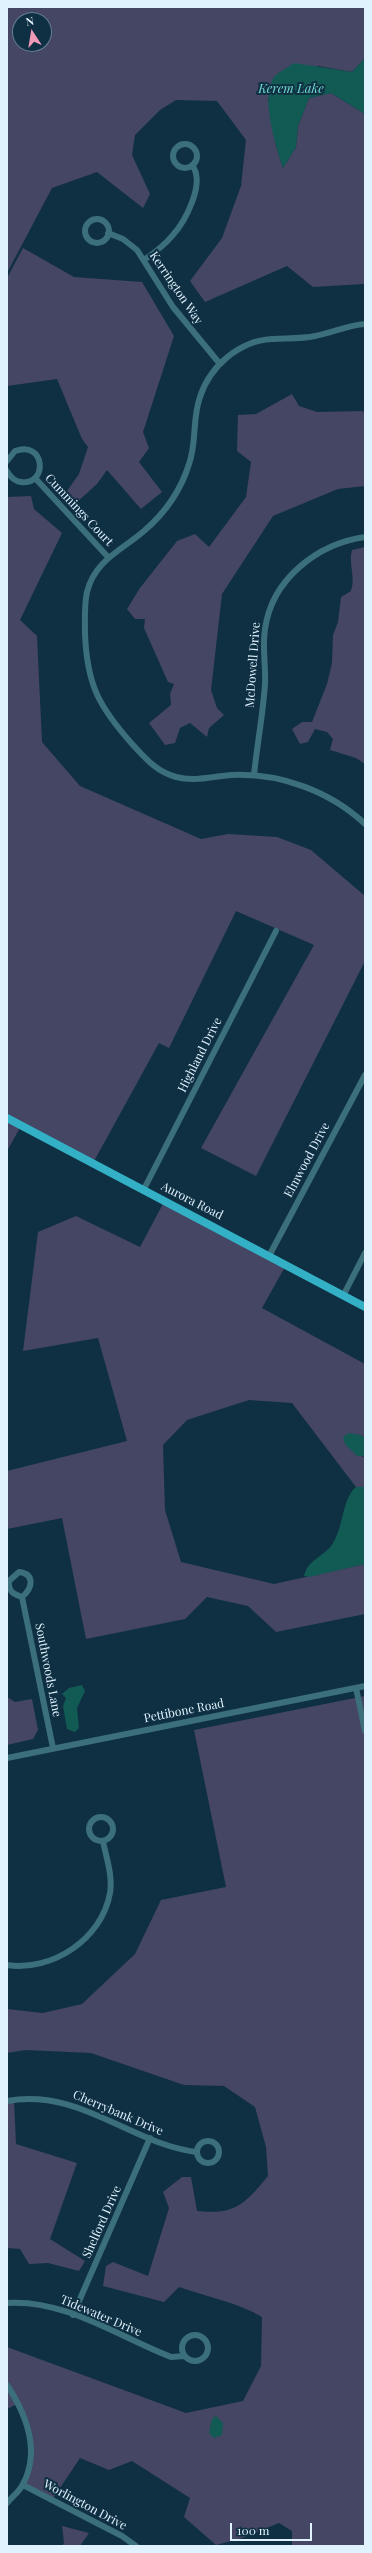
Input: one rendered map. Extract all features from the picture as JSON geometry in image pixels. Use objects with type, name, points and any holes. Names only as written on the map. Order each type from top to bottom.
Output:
[{"type":"main road","name":"Aurora Road","points":[[7,1118],[365,1307]]},
{"type":"street","points":[[144,260],[169,240],[188,211],[196,180],[192,165]]},
{"type":"street","name":"Kerrington Way","points":[[99,219],[108,226],[108,233],[104,240],[96,243],[86,237],[84,229],[91,220],[99,219]]},
{"type":"street","name":"Kerrington Way","points":[[108,233],[127,242],[144,260],[173,306],[220,364]]},
{"type":"street","points":[[365,324],[312,337],[258,341],[237,350],[220,364],[209,377],[199,397],[193,450],[178,490],[150,525],[108,557],[96,571],[89,586],[85,612],[89,672],[94,689],[105,712],[148,762],[164,773],[190,779],[254,775],[291,782],[317,792],[345,808],[365,824]]},
{"type":"street","name":"Cummings Court","points":[[7,461],[15,451],[31,450],[40,463],[35,478],[30,481],[18,482],[13,480],[7,471]]},
{"type":"street","name":"Cummings Court","points":[[35,478],[108,557]]},
{"type":"street","name":"McDowell Drive","points":[[254,775],[265,687],[265,632],[275,600],[288,579],[314,555],[338,543],[365,537]]},
{"type":"street","name":"Highland Drive","points":[[144,1190],[276,931]]},
{"type":"street","name":"Elmwood Drive","points":[[269,1256],[365,1075]]},
{"type":"street","points":[[343,1296],[365,1253]]},
{"type":"street","name":"Southwoods Lane","points":[[22,1597],[53,1748]]},
{"type":"street","name":"Pettibone Road","points":[[7,1758],[365,1687]]},
{"type":"street","points":[[356,1688],[365,1731]]},
{"type":"street","points":[[101,1816],[109,1819],[113,1826],[110,1837],[103,1841],[92,1837],[89,1830],[91,1822],[101,1816]]},
{"type":"street","points":[[7,1965],[16,1966],[61,1957],[76,1948],[95,1926],[106,1907],[110,1891],[109,1871],[103,1841]]},
{"type":"street","name":"Cherrybank Drive","points":[[7,2101],[29,2099],[65,2103],[172,2148],[196,2152]]},
{"type":"street","name":"Shelford Drive","points":[[73,2315],[150,2138]]},
{"type":"street","name":"Tidewater Drive","points":[[7,2303],[42,2305],[73,2315],[171,2357],[185,2356],[192,2360],[201,2360],[207,2354],[207,2342],[196,2335],[188,2337],[183,2344],[185,2356]]},
{"type":"street","points":[[7,2385],[19,2403],[30,2432],[28,2469],[23,2485],[7,2503]]},
{"type":"street","name":"Worlington Drive","points":[[23,2485],[122,2536],[136,2546]]},
{"type":"shaded area","points":[[7,7],[365,7],[365,58],[352,72],[318,66],[268,98],[276,146],[283,168],[296,147],[298,126],[309,98],[331,93],[365,114],[364,284],[313,287],[287,266],[205,302],[190,281],[222,238],[241,186],[246,140],[217,101],[176,100],[160,110],[135,135],[132,155],[150,194],[143,208],[97,172],[52,188],[7,273]]},
{"type":"shaded area","points":[[23,248],[74,277],[142,282],[174,336],[143,432],[149,448],[139,462],[162,492],[141,509],[107,470],[97,484],[77,502],[67,491],[79,474],[88,447],[82,439],[57,379],[7,386],[7,278]]},
{"type":"shaded area","points":[[292,394],[299,406],[317,412],[363,411],[365,415],[365,486],[338,489],[273,516],[222,594],[211,690],[217,708],[224,715],[209,728],[207,737],[190,723],[180,728],[175,743],[165,745],[149,723],[171,705],[170,694],[174,684],[168,682],[144,628],[145,619],[135,619],[127,609],[140,588],[177,541],[195,534],[209,547],[246,497],[251,462],[237,451],[238,415],[256,414]]},
{"type":"shaded area","points":[[31,496],[34,509],[62,533],[20,620],[37,636],[42,742],[80,786],[201,839],[228,834],[277,837],[311,850],[365,896],[365,961],[256,1176],[201,1148],[314,945],[236,911],[169,1048],[159,1043],[93,1163],[21,1126],[7,1151],[7,497]]},
{"type":"shaded area","points":[[365,547],[365,764],[356,758],[330,750],[333,739],[327,732],[315,729],[308,742],[300,744],[292,729],[302,722],[312,722],[327,684],[332,663],[333,635],[338,622],[341,597],[351,591],[353,581],[351,560],[352,550]]},
{"type":"shaded area","points":[[165,1200],[286,1265],[262,1308],[365,1364],[365,1438],[360,1435],[362,1457],[365,1456],[365,1487],[356,1487],[292,1403],[249,1400],[187,1420],[163,1445],[165,1510],[181,1562],[274,1584],[365,1564],[365,1614],[276,1632],[248,1606],[207,1597],[185,1619],[86,1639],[62,1518],[7,1529],[7,1471],[127,1441],[98,1338],[23,1351],[38,1232],[76,1216],[140,1247]]},
{"type":"shaded area","points":[[365,1696],[365,2546],[292,2546],[292,2531],[279,2523],[242,2538],[216,2545],[184,2517],[190,2498],[132,2461],[109,2470],[80,2458],[52,2500],[23,2485],[31,2450],[19,2403],[7,2409],[7,2347],[186,2413],[243,2401],[261,2366],[262,2317],[242,2307],[179,2287],[164,2302],[103,2286],[106,2266],[113,2262],[148,2276],[169,2208],[163,2192],[182,2177],[191,2177],[197,2211],[221,2211],[238,2206],[252,2194],[268,2176],[266,2147],[255,2107],[224,2086],[184,2085],[91,2053],[25,2050],[7,2053],[7,2009],[43,2013],[82,2004],[135,1954],[161,1900],[226,1887],[194,1730]]},
{"type":"shaded area","points":[[7,1697],[15,1702],[32,1699],[38,1730],[33,1739],[7,1745]]},
{"type":"shaded area","points":[[14,2100],[16,2144],[77,2163],[50,2239],[85,2261],[79,2271],[48,2263],[29,2264],[20,2249],[7,2248],[7,2101]]},
{"type":"shaded area","points":[[62,2526],[89,2533],[80,2546],[62,2546],[64,2543]]},
{"type":"water","name":"Kerem Lake","points":[[365,58],[365,114],[331,93],[309,98],[298,126],[296,147],[283,168],[273,135],[269,109],[270,86],[274,77],[294,63],[352,72]]},
{"type":"water","points":[[349,1433],[360,1435],[365,1438],[365,1456],[357,1456],[345,1444],[343,1437]]},
{"type":"water","points":[[356,1487],[365,1487],[365,1564],[309,1577],[304,1576],[308,1566],[331,1546],[338,1531],[348,1499]]},
{"type":"water","points":[[82,1685],[85,1691],[77,1708],[79,1728],[75,1732],[67,1729],[63,1706],[66,1698],[62,1694],[69,1688]]},
{"type":"water","points":[[216,2416],[223,2423],[222,2435],[214,2438],[209,2433],[212,2419]]}]
